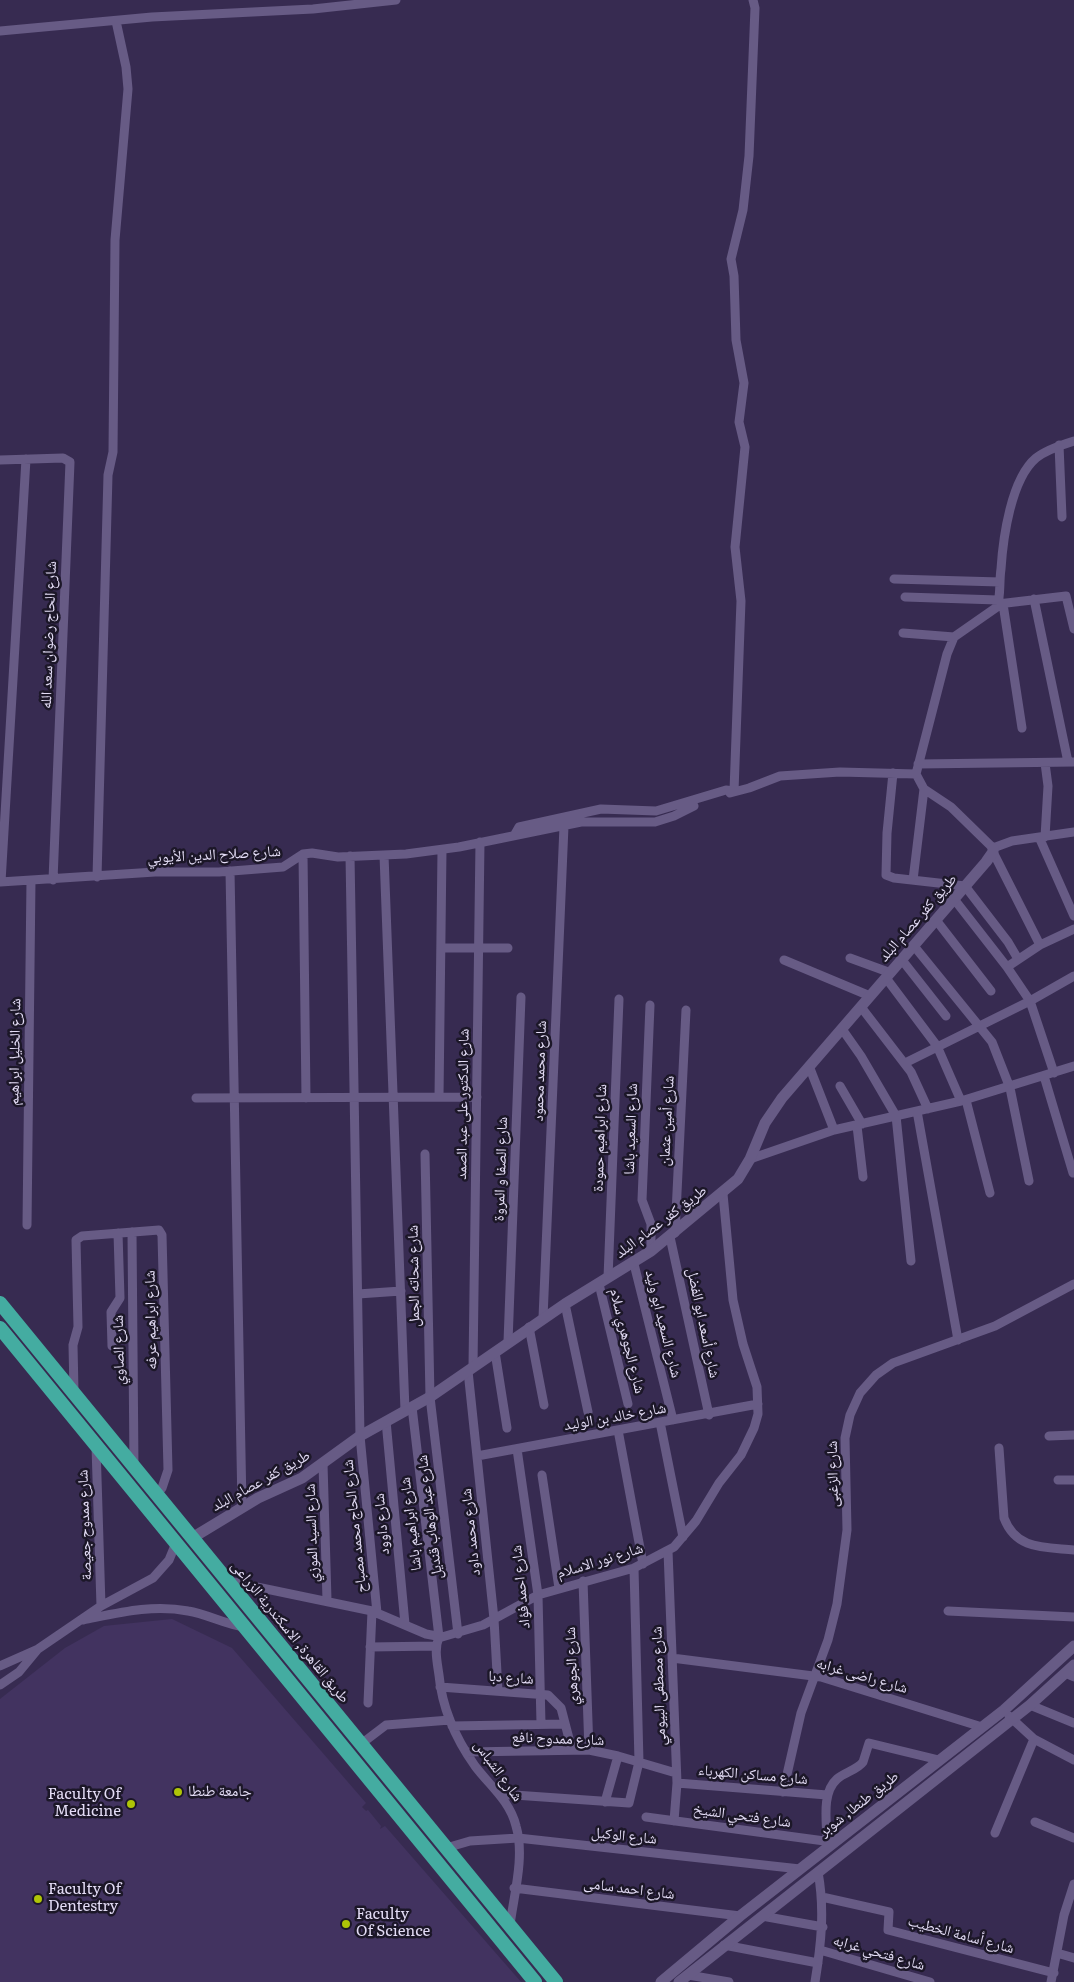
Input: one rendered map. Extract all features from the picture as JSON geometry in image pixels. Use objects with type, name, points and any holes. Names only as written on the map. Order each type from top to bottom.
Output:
[{"type":"highway","name":"طريق القاهرة, الاسكندرية الزراعى","points":[[0,1303],[556,1982]]},
{"type":"highway","points":[[0,1328],[534,1982]]},
{"type":"highway","points":[[357,1764],[365,1749]]},
{"type":"highway","points":[[409,1830],[421,1818]]},
{"type":"street","points":[[0,31],[116,21],[313,9],[396,0]]},
{"type":"street","points":[[734,791],[741,601],[735,546],[745,447],[739,422],[744,383],[736,340],[734,276],[731,259],[743,210],[749,156],[755,8],[753,0]]},
{"type":"street","points":[[97,877],[108,475],[113,452],[114,249],[128,89],[126,67],[116,21]]},
{"type":"street","points":[[1022,728],[1000,603],[1003,550],[1013,500],[1021,477],[1037,458],[1059,446],[1074,441]]},
{"type":"street","points":[[1059,446],[1062,517]]},
{"type":"street","name":"شارع الحاج رضوان سعد الله","points":[[0,460],[63,458],[70,462],[53,880]]},
{"type":"street","points":[[0,882],[26,459]]},
{"type":"street","points":[[894,579],[1000,582]]},
{"type":"street","points":[[905,597],[1000,603],[1034,598],[1070,596],[1074,629]]},
{"type":"street","points":[[918,764],[1071,762],[1034,598]]},
{"type":"street","points":[[1000,603],[993,611],[976,620],[954,637],[947,654],[916,774],[924,789],[951,808],[993,850],[1040,945]]},
{"type":"street","points":[[903,633],[954,637]]},
{"type":"street","points":[[1045,762],[1048,786],[1042,837],[1074,916]]},
{"type":"street","name":"شارع صلاح الدين الأيوبي","points":[[0,882],[284,868],[303,854],[350,856],[442,850],[515,834],[591,821],[665,820],[688,808],[780,776],[840,772],[916,774]]},
{"type":"street","points":[[893,773],[885,872],[888,877],[965,886],[1008,942],[1018,959]]},
{"type":"street","points":[[913,880],[924,789]]},
{"type":"street","name":"شارع صلاح الدين الأيوبي","points":[[515,834],[519,827],[591,810],[656,811],[726,790],[734,791]]},
{"type":"street","name":"شارع محمد محمود","points":[[543,1318],[564,826]]},
{"type":"street","points":[[993,850],[1012,841],[1074,832]]},
{"type":"street","name":"شارع الدكتور على عبد الصمد","points":[[471,1369],[480,842]]},
{"type":"street","points":[[439,1097],[442,850]]},
{"type":"street","name":"طريق كفر عصام البلد","points":[[192,1538],[268,1492],[302,1478],[360,1436],[430,1397],[564,1304],[634,1264],[723,1194],[738,1180],[773,1110],[954,900],[993,850]]},
{"type":"street","points":[[303,854],[306,1098]]},
{"type":"street","name":"شارع ابراهيم باشا","points":[[384,855],[401,1291],[409,1409],[437,1641]]},
{"type":"street","name":"شارع الحاج محمد مصباح","points":[[350,856],[360,1436],[374,1612],[370,1647],[368,1703]]},
{"type":"street","points":[[230,870],[236,1098],[242,1507]]},
{"type":"street","name":"شارع الخليل ابراهيم","points":[[27,1225],[31,880]]},
{"type":"street","points":[[954,900],[1007,967],[1030,1001],[1054,1073]]},
{"type":"street","points":[[936,920],[992,991]]},
{"type":"street","points":[[1007,967],[1040,945],[1074,929]]},
{"type":"street","points":[[914,946],[992,1042],[1010,1088],[1029,1181]]},
{"type":"street","points":[[441,948],[508,948]]},
{"type":"street","points":[[850,958],[888,976],[937,1046],[963,1100],[990,1193]]},
{"type":"street","points":[[784,960],[870,996]]},
{"type":"street","points":[[902,960],[946,1016]]},
{"type":"street","points":[[905,1063],[1030,1001],[1074,976]]},
{"type":"street","name":"شارع الصفا و المروة","points":[[508,1342],[521,997]]},
{"type":"street","name":"شارع ابراهيم حمودة","points":[[604,1281],[620,999]]},
{"type":"street","name":"شارع السعيد باشا","points":[[650,1005],[642,1200],[651,1224],[651,1251]]},
{"type":"street","points":[[861,1007],[905,1063],[928,1109]]},
{"type":"street","name":"شارع أمين عثمان","points":[[672,1235],[686,1010]]},
{"type":"street","points":[[842,1029],[861,1056],[896,1116],[911,1261]]},
{"type":"street","points":[[810,1066],[834,1130]]},
{"type":"street","points":[[750,1159],[834,1130],[1010,1088],[1074,1066]]},
{"type":"street","points":[[1044,1076],[1073,1173]]},
{"type":"street","points":[[840,1086],[860,1125],[863,1177]]},
{"type":"street","points":[[196,1098],[477,1097]]},
{"type":"street","points":[[917,1111],[958,1340]]},
{"type":"street","name":"شارع شحاته الجمل","points":[[425,1154],[430,1397]]},
{"type":"street","name":"شارع نور الاسلام","points":[[227,1581],[328,1600],[374,1612],[405,1624],[437,1641],[494,1619],[538,1595],[638,1566],[668,1551],[696,1522],[714,1491],[744,1448],[754,1428],[758,1404],[757,1387],[743,1344],[733,1300],[723,1194]]},
{"type":"street","name":"شارع ابراهيم عرفه","points":[[74,1394],[73,1345],[78,1327],[76,1240],[82,1236],[156,1229],[162,1235],[168,1470],[162,1488],[156,1495]]},
{"type":"street","name":"شارع الصاوي","points":[[132,1232],[134,1468]]},
{"type":"street","points":[[112,1346],[112,1312],[120,1298],[118,1233]]},
{"type":"street","name":"شارع أسعد ابو الفضل","points":[[672,1235],[709,1415]]},
{"type":"street","name":"شارع السعيد ابو وليد","points":[[634,1264],[673,1420]]},
{"type":"street","name":"شارع الجوهري سلام","points":[[604,1281],[628,1404]]},
{"type":"street","name":"شارع الزغبى","points":[[784,1792],[801,1713],[835,1613],[844,1567],[848,1506],[844,1462],[845,1438],[850,1415],[860,1393],[882,1371],[893,1364],[1005,1321],[1074,1284]]},
{"type":"street","points":[[358,1294],[401,1291]]},
{"type":"street","points":[[564,1304],[588,1412]]},
{"type":"street","points":[[529,1328],[544,1405]]},
{"type":"street","points":[[494,1352],[507,1428]]},
{"type":"street","name":"شارع محمد داود","points":[[471,1369],[477,1456],[494,1619],[498,1691]]},
{"type":"street","name":"شارع عبد الوهاب قنديل","points":[[430,1397],[458,1634]]},
{"type":"street","name":"شارع خالد بن الوليد","points":[[477,1456],[660,1422],[709,1415],[758,1404]]},
{"type":"street","name":"شارع داوود","points":[[386,1421],[405,1624]]},
{"type":"street","points":[[660,1422],[683,1537]]},
{"type":"street","points":[[500,1794],[629,1803],[639,1762],[638,1566],[618,1430]]},
{"type":"street","points":[[1049,1436],[1074,1435]]},
{"type":"street","name":"شارع ممدوح جعيصة","points":[[96,1444],[101,1606]]},
{"type":"street","points":[[999,1448],[1004,1518],[1008,1527],[1025,1544],[1074,1550]]},
{"type":"street","name":"شارع احمد فؤاد","points":[[517,1449],[538,1595],[541,1724]]},
{"type":"street","name":"شارع السيد الموزي","points":[[322,1464],[328,1600]]},
{"type":"street","points":[[542,1475],[559,1588]]},
{"type":"street","points":[[1058,1480],[1074,1480]]},
{"type":"street","points":[[0,1666],[38,1649],[101,1606],[159,1573],[169,1560],[176,1544]]},
{"type":"street","name":"شارع مصطفى البيومي","points":[[668,1551],[676,1778],[674,1821]]},
{"type":"street","name":"شارع الجوهري","points":[[583,1581],[589,1750]]},
{"type":"street","points":[[80,1621],[126,1611],[164,1608],[189,1611],[218,1622],[244,1627]]},
{"type":"street","points":[[948,1611],[1074,1616]]},
{"type":"street","points":[[370,1647],[437,1641]]},
{"type":"street","name":"شارع الشباس","points":[[437,1641],[440,1687],[451,1723],[466,1752],[500,1794],[511,1812],[518,1838],[510,1925]]},
{"type":"street","name":"طريق طنطا, شوبر","points":[[661,1982],[829,1845],[1004,1710],[1074,1646]]},
{"type":"street","points":[[0,1685],[19,1672],[38,1649]]},
{"type":"street","name":"شارع راضى غرابه","points":[[672,1658],[815,1676],[982,1727]]},
{"type":"street","name":"طريق طنطا, شوبر","points":[[684,1978],[1069,1675],[1074,1665]]},
{"type":"street","name":"شارع دبا","points":[[440,1687],[541,1694],[553,1698],[558,1703],[572,1750]]},
{"type":"street","points":[[1030,1705],[1074,1723]]},
{"type":"street","points":[[1004,1710],[1034,1740],[1074,1760]]},
{"type":"street","points":[[365,1749],[386,1725],[451,1723],[565,1724]]},
{"type":"street","points":[[995,1832],[1034,1740]]},
{"type":"street","points":[[834,1860],[829,1845],[827,1795],[838,1778],[863,1762],[869,1743],[939,1760]]},
{"type":"street","name":"شارع ممدوح نافع","points":[[466,1752],[589,1750],[639,1762],[676,1778]]},
{"type":"street","points":[[605,1802],[618,1756]]},
{"type":"street","name":"شارع مساكن الكهرباء","points":[[676,1778],[784,1792],[827,1795]]},
{"type":"street","name":"شارع فتحي الشيخ","points":[[646,1817],[829,1845]]},
{"type":"street","points":[[1035,1822],[1074,1838]]},
{"type":"street","name":"شارع الوكيل","points":[[446,1848],[470,1841],[518,1838],[800,1869]]},
{"type":"street","points":[[815,1982],[823,1927],[822,1897],[818,1872]]},
{"type":"street","points":[[1052,1978],[1064,1915],[1074,1887]]},
{"type":"street","name":"شارع احمد سامى","points":[[514,1888],[740,1916]]},
{"type":"street","name":"شارع أسامة الخطيب","points":[[822,1897],[889,1912],[888,1930],[1052,1978]]},
{"type":"street","points":[[762,1916],[823,1927]]},
{"type":"street","points":[[724,1945],[818,1963]]},
{"type":"street","name":"شارع فتحي غرابه","points":[[820,1950],[930,1982]]},
{"type":"street","points":[[1057,1953],[1074,1958]]},
{"type":"street","points":[[684,1978],[729,1982]]},
{"type":"shaded area","name":"جامعة طنطا","points":[[172,1619],[232,1648],[366,1803],[362,1807],[366,1811],[368,1810],[381,1826],[380,1829],[385,1826],[521,1982],[0,1982],[0,1699],[65,1648],[104,1626]]},
{"type":"place","name":"جامعة طنطا","points":[[178,1792]]},
{"type":"place","name":"Faculty Of Medicine","points":[[131,1804]]},
{"type":"place","name":"Faculty Of Dentestry","points":[[38,1899]]},
{"type":"place","name":"Faculty Of Science","points":[[346,1924]]}]
